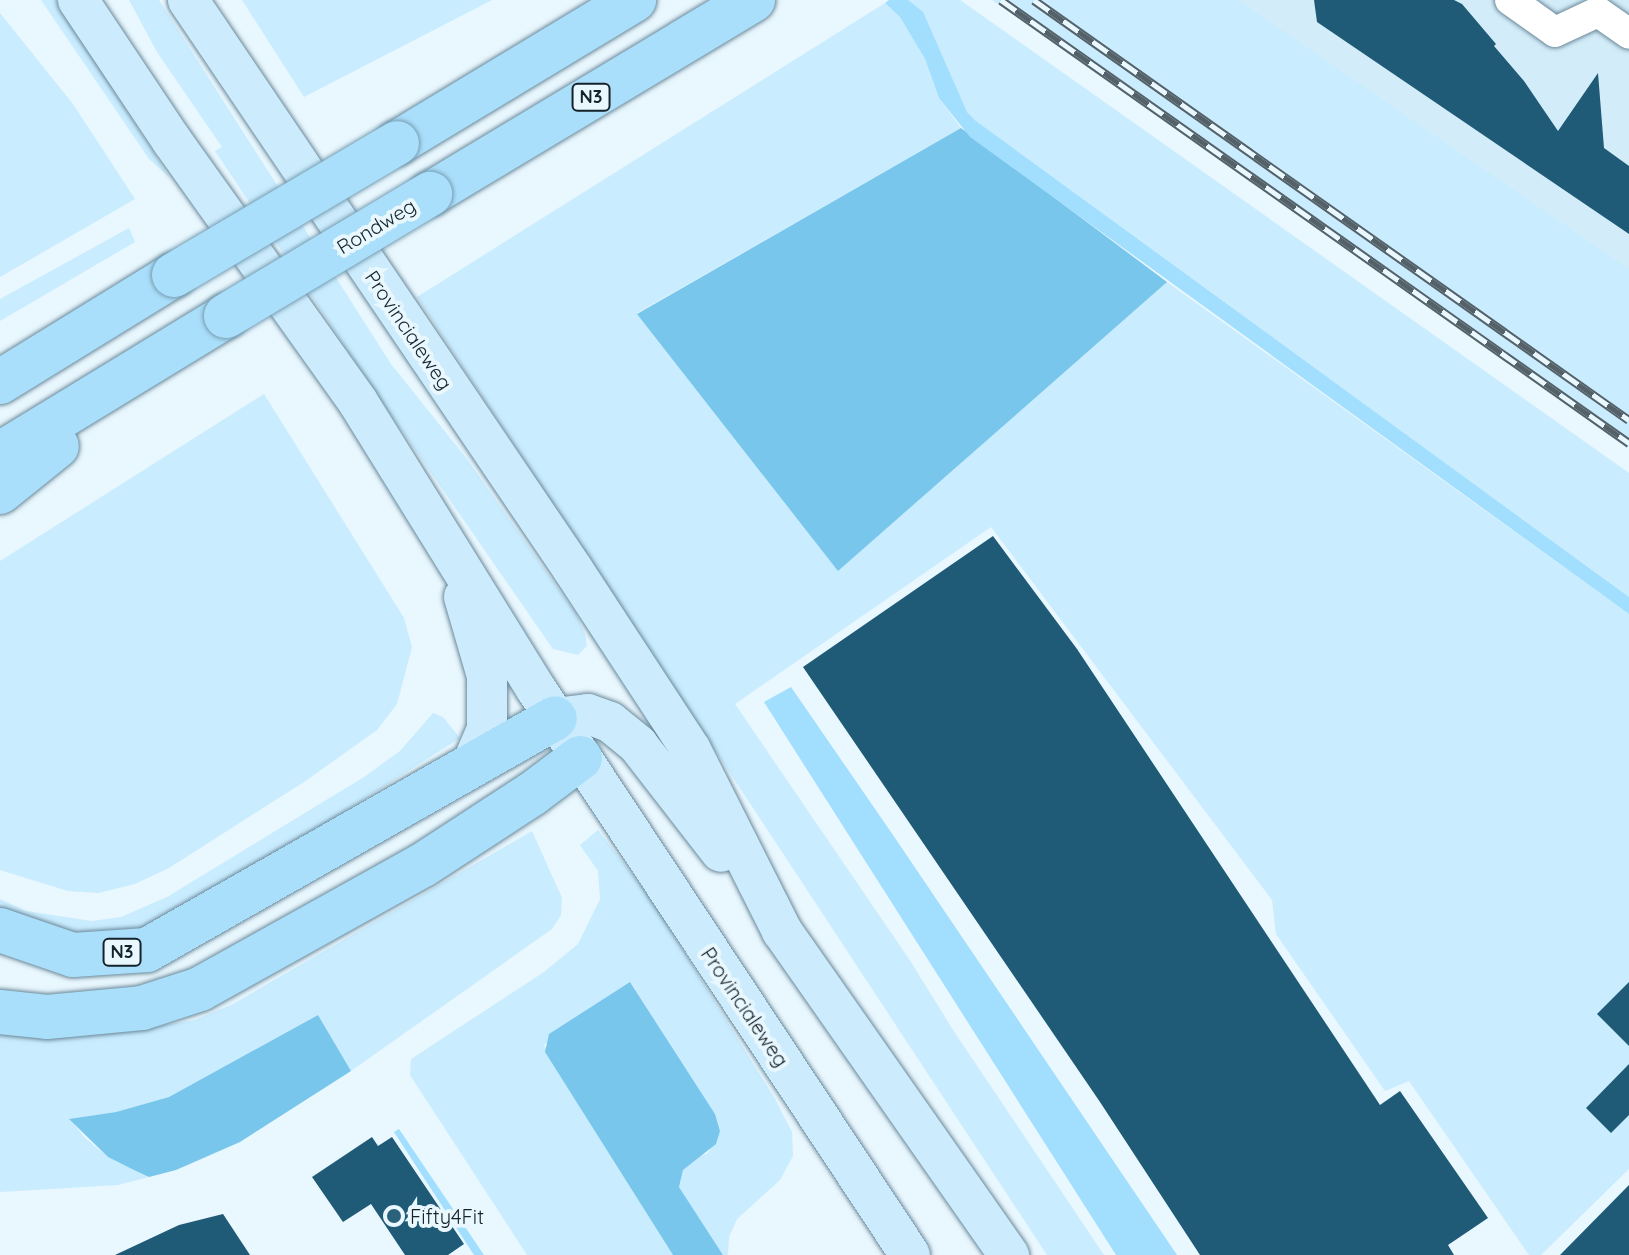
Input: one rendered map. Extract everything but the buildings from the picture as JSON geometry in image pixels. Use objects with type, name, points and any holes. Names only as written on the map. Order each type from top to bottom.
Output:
[{"type":"highway","points":[[0,382],[634,0]]},
{"type":"highway","name":"Rondweg","points":[[0,454],[753,0]]},
{"type":"highway","points":[[0,356],[163,282]]},
{"type":"highway","name":"N3","points":[[0,492],[196,334]]},
{"type":"highway","name":"N3","points":[[0,930],[73,955],[147,950],[555,718]]},
{"type":"highway","points":[[0,1012],[47,1017],[142,1008],[200,989],[423,865],[532,794],[580,758]]},
{"type":"main road","name":"Provincialeweg","points":[[78,0],[172,141],[358,402],[580,758],[910,1255]]},
{"type":"main road","name":"Provincialeweg","points":[[188,0],[691,750],[782,931]]},
{"type":"main road","name":"Provincialeweg","points":[[450,551],[487,676],[487,729],[472,765]]},
{"type":"main road","points":[[580,758],[599,742],[610,722],[631,659]]},
{"type":"main road","points":[[555,718],[588,714],[610,722]]},
{"type":"main road","name":"Provincialeweg","points":[[610,722],[638,745],[660,771],[782,931],[1009,1255]]},
{"type":"street","points":[[1510,0],[1555,32],[1598,12],[1629,34]]},
{"type":"shaded area","points":[[41,0],[56,0],[170,178],[149,159]]},
{"type":"shaded area","points":[[129,0],[159,0],[391,364],[467,459],[576,614],[587,646],[578,655],[553,649],[382,402],[215,151],[222,147],[157,52]]},
{"type":"shaded area","points":[[242,0],[492,0],[304,97]]},
{"type":"shaded area","points":[[889,0],[908,0],[923,12],[967,112],[976,121],[1629,597],[1629,614],[970,137],[939,98],[925,59],[900,17],[885,3]]},
{"type":"shaded area","points":[[908,0],[960,0],[1629,473],[1629,597],[976,121],[967,112]]},
{"type":"shaded area","points":[[992,0],[1238,0],[1629,269],[1629,447]]},
{"type":"shaded area","points":[[1066,0],[1629,0],[1629,405]]},
{"type":"shaded area","points":[[885,3],[900,17],[925,59],[939,98],[961,128],[637,313],[838,570],[1167,282],[1629,614],[1629,1169],[1541,1255],[1529,1255],[1409,1081],[1385,1091],[1276,934],[1272,900],[991,527],[735,704],[911,962],[1104,1255],[1047,1255],[417,297]]},
{"type":"shaded area","points":[[0,13],[73,104],[135,199],[0,277]]},
{"type":"shaded area","points":[[961,128],[1167,282],[838,571],[637,314]]},
{"type":"shaded area","points":[[129,228],[135,242],[0,321],[0,299]]},
{"type":"shaded area","points":[[264,394],[404,618],[412,647],[397,704],[377,730],[304,782],[169,868],[135,884],[98,893],[68,891],[0,870],[0,561]]},
{"type":"shaded area","points":[[791,687],[1177,1255],[1116,1255],[764,702]]},
{"type":"shaded area","points":[[433,713],[443,717],[460,738],[214,895],[155,927],[75,940],[0,912],[0,899],[26,911],[92,921],[121,917],[167,897],[364,777],[400,751]]},
{"type":"shaded area","points":[[598,830],[650,897],[775,1099],[792,1132],[793,1156],[780,1180],[737,1219],[729,1237],[728,1255],[723,1255],[679,1187],[683,1170],[692,1159],[708,1153],[720,1131],[715,1114],[631,983],[544,1045],[673,1255],[527,1255],[410,1075],[411,1059],[544,972],[578,944],[600,899],[598,871],[580,845]]},
{"type":"shaded area","points":[[532,831],[562,898],[561,915],[552,929],[351,1071],[318,1015],[169,1097],[116,1112],[70,1119],[85,1138],[108,1157],[149,1177],[118,1185],[0,1192],[0,1027],[127,1031],[195,1020],[233,1004]]},
{"type":"shaded area","points":[[630,982],[715,1114],[720,1131],[716,1144],[683,1170],[679,1187],[723,1255],[673,1255],[545,1052],[549,1034]]},
{"type":"shaded area","points":[[318,1015],[351,1071],[240,1142],[176,1170],[149,1177],[134,1170],[108,1157],[69,1119],[116,1112],[169,1097]]},
{"type":"shaded area","points":[[399,1129],[484,1255],[474,1255],[394,1132]]},
{"type":"railway","points":[[1001,0],[1629,443]]},
{"type":"railway","points":[[1034,0],[1629,420]]},
{"type":"place","name":"Fifty4Fit","points":[[394,1216]]}]
